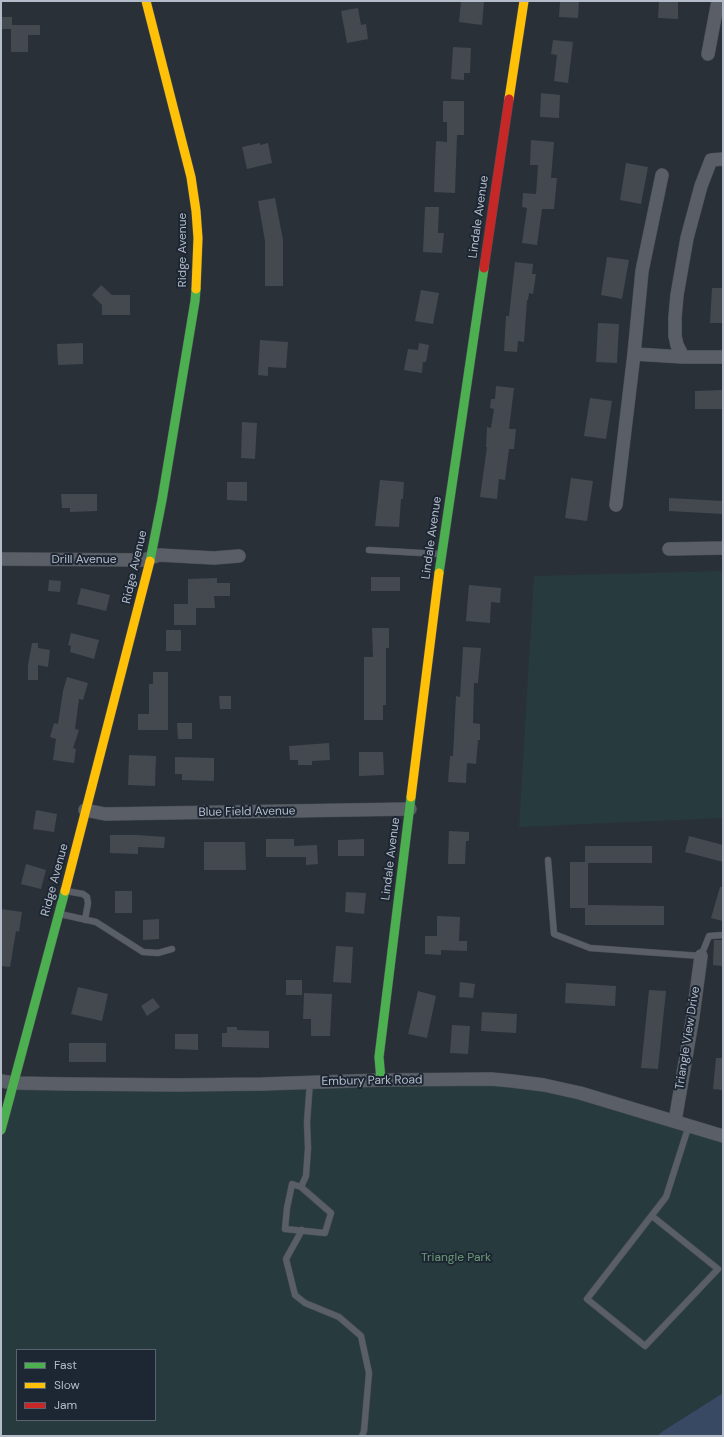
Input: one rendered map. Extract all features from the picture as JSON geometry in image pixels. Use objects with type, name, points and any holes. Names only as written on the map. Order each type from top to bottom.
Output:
[{"type":"street","name":"Ridge Avenue","points":[[1,1130],[150,558],[162,500],[195,302],[198,238],[191,177],[146,1]]},
{"type":"street","name":"Lindale Avenue","points":[[381,1080],[379,1057],[381,1039],[441,554],[524,1]]},
{"type":"street","points":[[708,54],[718,1]]},
{"type":"street","points":[[683,357],[677,345],[675,336],[677,295],[687,238],[701,186],[717,160]]},
{"type":"street","points":[[616,504],[642,272],[662,175]]},
{"type":"street","points":[[634,354],[683,357],[723,357]]},
{"type":"street","points":[[669,550],[723,548]]},
{"type":"street","name":"Drill Avenue","points":[[1,559],[144,560],[159,555],[214,558],[239,556]]},
{"type":"street","name":"Blue Field Avenue","points":[[85,810],[105,814],[410,809]]},
{"type":"street","name":"Triangle View Drive","points":[[675,1121],[693,1016],[701,956]]},
{"type":"street","name":"Embury Park Road","points":[[1,1081],[14,1083],[186,1085],[381,1080],[491,1080],[544,1084],[580,1093],[723,1136]]},
{"type":"lane","points":[[370,550],[441,554]]},
{"type":"lane","points":[[548,860],[554,934],[590,948],[701,956],[710,936],[723,935]]},
{"type":"lane","points":[[64,890],[83,894],[87,897],[88,902],[85,920]]},
{"type":"lane","points":[[58,913],[96,922],[143,952],[158,953],[172,949]]},
{"type":"lane","points":[[301,1187],[306,1176],[308,1148],[307,1122],[310,1082]]},
{"type":"lane","points":[[652,1216],[718,1270],[645,1346],[587,1299],[666,1197],[689,1125]]},
{"type":"lane","points":[[292,1184],[301,1187],[331,1213],[325,1233],[285,1229],[287,1208],[292,1184]]},
{"type":"lane","points":[[302,1230],[286,1259],[295,1295],[305,1302],[339,1317],[361,1336],[369,1373],[364,1430],[362,1436]]},
{"type":"green space","points":[[723,571],[723,818],[519,827],[534,576]]},
{"type":"green space","name":"Triangle Park","points":[[512,1081],[723,1136],[723,1393],[657,1436],[1,1436],[1,1130],[14,1083]]},
{"type":"water","points":[[723,1393],[723,1436],[657,1436],[663,1431]]},
{"type":"building","points":[[461,1],[484,1],[482,25],[459,22]]},
{"type":"building","points":[[560,1],[579,1],[578,18],[559,17]]},
{"type":"building","points":[[659,1],[678,1],[678,19],[658,18]]},
{"type":"building","points":[[358,8],[361,25],[366,24],[368,39],[347,43],[341,11]]},
{"type":"building","points":[[1,17],[12,17],[12,25],[40,25],[40,35],[28,35],[28,52],[11,52],[11,29],[1,29]]},
{"type":"building","points":[[553,40],[573,42],[568,83],[554,81],[557,55],[551,54]]},
{"type":"building","points":[[453,47],[471,48],[470,73],[464,73],[464,80],[451,79]]},
{"type":"building","points":[[541,93],[560,95],[559,118],[540,117]]},
{"type":"building","points":[[443,101],[464,101],[464,135],[457,135],[455,193],[434,192],[436,141],[447,142],[447,122],[443,122]]},
{"type":"building","points":[[531,140],[554,142],[551,178],[557,178],[554,209],[542,209],[537,245],[522,243],[527,208],[522,207],[523,193],[536,194],[538,165],[530,165]]},
{"type":"building","points":[[260,143],[260,145],[268,143],[272,163],[247,169],[242,147]]},
{"type":"building","points":[[626,163],[648,167],[641,204],[620,200]]},
{"type":"building","points":[[275,198],[283,240],[283,286],[265,286],[265,241],[258,201]]},
{"type":"building","points":[[425,207],[439,207],[438,233],[444,233],[442,253],[423,252]]},
{"type":"building","points":[[607,257],[629,260],[622,299],[601,295]]},
{"type":"building","points":[[515,262],[533,264],[532,274],[536,274],[533,294],[529,293],[527,300],[524,342],[518,341],[517,352],[504,351],[506,316],[509,316]]},
{"type":"building","points":[[101,285],[112,295],[130,295],[130,315],[102,315],[102,305],[92,295]]},
{"type":"building","points":[[712,288],[723,288],[723,323],[710,323]]},
{"type":"building","points":[[421,290],[439,293],[433,324],[415,321]]},
{"type":"building","points":[[598,323],[619,324],[617,363],[596,362]]},
{"type":"building","points":[[260,340],[288,342],[286,368],[268,367],[268,376],[258,375]]},
{"type":"building","points":[[83,343],[83,364],[58,365],[57,344]]},
{"type":"building","points":[[419,343],[429,345],[426,362],[423,362],[422,373],[404,370],[408,349],[418,350]]},
{"type":"building","points":[[496,386],[514,388],[509,429],[516,429],[514,449],[509,449],[505,480],[499,479],[497,499],[480,497],[487,447],[487,427],[491,428],[494,409],[490,408],[491,399],[495,399]]},
{"type":"building","points":[[723,390],[723,409],[695,409],[695,391]]},
{"type":"building","points":[[590,398],[612,401],[606,439],[584,436]]},
{"type":"building","points":[[242,422],[257,423],[255,459],[241,458]]},
{"type":"building","points":[[571,478],[593,481],[587,521],[565,518]]},
{"type":"building","points":[[380,480],[404,482],[399,527],[375,526]]},
{"type":"building","points":[[227,482],[247,482],[247,501],[227,500]]},
{"type":"building","points":[[61,494],[97,494],[97,511],[70,512],[70,508],[62,508]]},
{"type":"building","points":[[669,498],[723,501],[723,514],[669,511]]},
{"type":"building","points":[[371,577],[400,577],[400,591],[371,591]]},
{"type":"building","points":[[217,578],[217,583],[230,583],[230,596],[214,596],[215,608],[196,608],[196,625],[174,625],[174,604],[188,604],[188,579]]},
{"type":"building","points":[[49,580],[61,581],[60,592],[48,591]]},
{"type":"building","points":[[469,585],[501,588],[500,603],[491,602],[490,623],[466,621]]},
{"type":"building","points":[[81,588],[110,595],[106,611],[77,604]]},
{"type":"building","points":[[372,628],[389,628],[389,648],[386,648],[386,705],[383,705],[383,720],[364,720],[364,657],[373,657]]},
{"type":"building","points":[[166,630],[181,630],[181,651],[166,651]]},
{"type":"building","points":[[71,633],[99,640],[94,659],[70,652],[71,646],[68,645]]},
{"type":"building","points":[[32,643],[38,643],[38,648],[50,650],[48,667],[38,665],[38,680],[28,680],[28,665]]},
{"type":"building","points":[[463,647],[481,648],[478,683],[474,683],[473,723],[480,724],[480,740],[478,740],[476,764],[467,763],[466,783],[448,782],[450,756],[453,756],[456,696],[460,697]]},
{"type":"building","points":[[153,672],[168,672],[168,730],[138,730],[138,714],[149,714],[149,684],[153,684]]},
{"type":"building","points":[[67,677],[88,683],[83,700],[79,699],[75,729],[79,730],[73,748],[76,749],[74,763],[53,760],[56,739],[50,737],[54,723],[58,724],[63,691]]},
{"type":"building","points":[[219,696],[231,696],[231,709],[220,709]]},
{"type":"building","points":[[177,723],[192,723],[192,739],[178,739]]},
{"type":"building","points":[[329,743],[330,760],[312,761],[312,765],[298,765],[298,760],[290,760],[289,746]]},
{"type":"building","points":[[359,752],[383,752],[384,775],[359,776]]},
{"type":"building","points":[[129,755],[156,756],[155,786],[128,785]]},
{"type":"building","points":[[175,757],[214,758],[214,781],[182,780],[182,774],[175,774]]},
{"type":"building","points":[[36,810],[57,814],[54,832],[33,829]]},
{"type":"building","points":[[449,831],[469,832],[469,841],[466,841],[465,864],[448,864]]},
{"type":"building","points":[[110,835],[165,837],[164,848],[138,847],[138,854],[110,853]]},
{"type":"building","points":[[689,836],[723,845],[723,862],[685,852]]},
{"type":"building","points":[[266,839],[294,839],[294,846],[317,845],[318,864],[306,865],[306,857],[266,857]]},
{"type":"building","points":[[364,839],[364,856],[338,856],[338,840]]},
{"type":"building","points":[[204,842],[245,842],[246,870],[204,870]]},
{"type":"building","points":[[585,846],[652,846],[652,863],[588,863],[588,905],[664,906],[664,925],[585,925],[585,908],[570,908],[570,862],[585,862]]},
{"type":"building","points":[[26,864],[46,870],[41,889],[21,884]]},
{"type":"building","points":[[720,887],[723,887],[723,921],[711,918]]},
{"type":"building","points":[[115,891],[132,891],[132,913],[115,913]]},
{"type":"building","points":[[346,892],[366,893],[364,914],[345,912]]},
{"type":"building","points":[[1,909],[22,912],[19,932],[16,931],[10,967],[1,966]]},
{"type":"building","points":[[437,916],[460,917],[459,941],[467,941],[467,951],[441,950],[441,955],[425,954],[425,936],[437,936]]},
{"type":"building","points":[[159,919],[159,939],[143,940],[143,920]]},
{"type":"building","points":[[714,940],[723,940],[723,966],[713,965]]},
{"type":"building","points":[[336,946],[353,947],[351,983],[333,982]]},
{"type":"building","points":[[286,980],[302,980],[302,995],[286,995]]},
{"type":"building","points":[[460,982],[475,984],[473,998],[459,997]]},
{"type":"building","points":[[566,983],[616,986],[615,1006],[565,1003]]},
{"type":"building","points":[[78,987],[108,994],[102,1021],[71,1014]]},
{"type":"building","points":[[649,990],[666,991],[658,1069],[641,1068]]},
{"type":"building","points":[[418,991],[436,996],[427,1038],[408,1034]]},
{"type":"building","points":[[304,993],[332,994],[330,1036],[311,1036],[311,1019],[303,1019]]},
{"type":"building","points":[[153,998],[160,1007],[147,1016],[141,1006]]},
{"type":"building","points":[[482,1012],[517,1014],[516,1033],[481,1031]]},
{"type":"building","points":[[452,1025],[470,1026],[468,1054],[450,1053]]},
{"type":"building","points":[[227,1027],[237,1027],[237,1030],[269,1031],[269,1048],[222,1047],[222,1033],[227,1033]]},
{"type":"building","points":[[175,1034],[198,1034],[198,1050],[175,1049]]},
{"type":"building","points":[[69,1043],[106,1043],[106,1062],[69,1062]]},
{"type":"building","points":[[716,1058],[723,1058],[723,1090],[713,1089]]},
{"type":"traffic: fast","points":[[439,573],[484,268]]},
{"type":"traffic: fast","points":[[150,561],[162,500],[196,289]]},
{"type":"traffic: fast","points":[[381,1080],[379,1057],[411,797]]},
{"type":"traffic: fast","points":[[1,1130],[65,891]]},
{"type":"traffic: slow","points":[[146,1],[191,177],[198,238],[196,289]]},
{"type":"traffic: slow","points":[[509,99],[524,1]]},
{"type":"traffic: slow","points":[[65,891],[150,561]]},
{"type":"traffic: slow","points":[[411,797],[439,573]]},
{"type":"traffic: jam","points":[[484,268],[509,99]]}]
